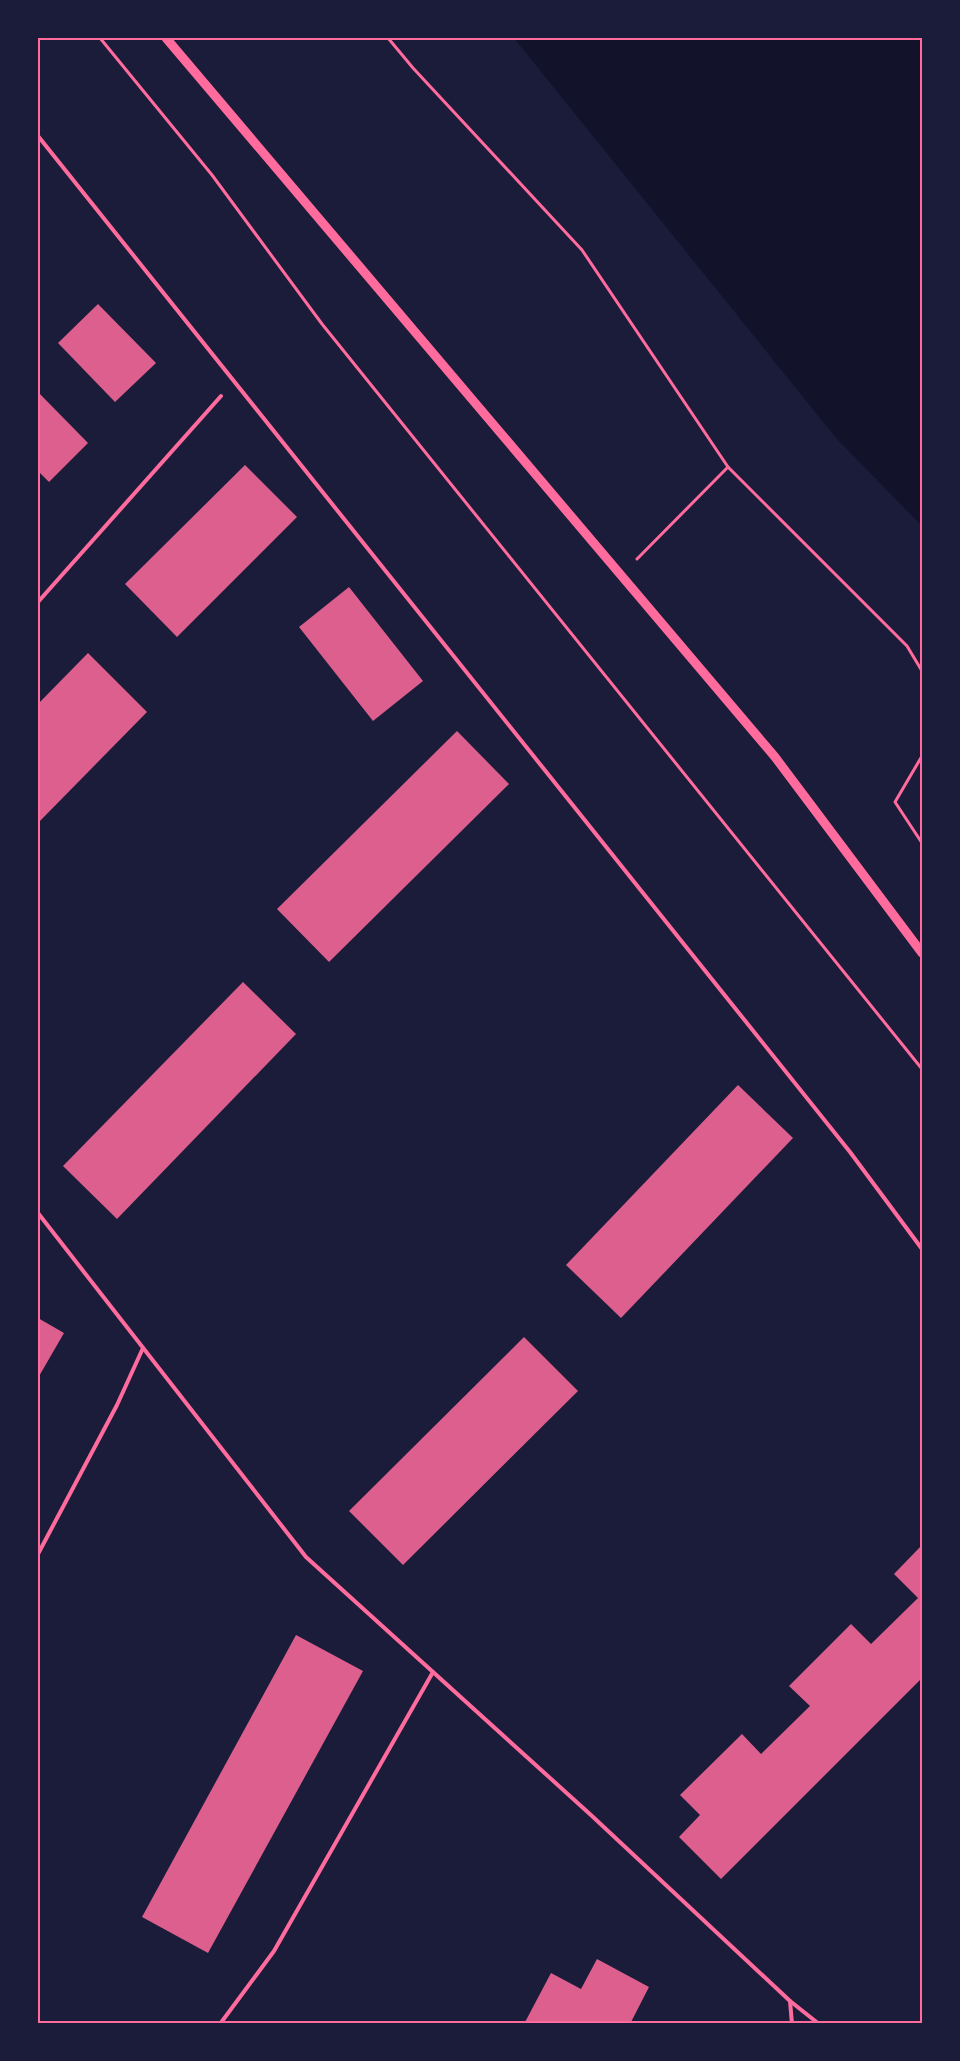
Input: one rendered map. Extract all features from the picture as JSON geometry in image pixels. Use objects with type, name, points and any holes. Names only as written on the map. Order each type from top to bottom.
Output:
[{"type":"street","points":[[166,38],[775,757],[922,953]]},
{"type":"lane","points":[[38,136],[850,1152],[922,1249]]},
{"type":"lane","points":[[38,602],[220,396]]},
{"type":"lane","points":[[38,1213],[306,1557],[592,1816],[790,2001],[820,2024]]},
{"type":"lane","points":[[38,1554],[117,1405],[143,1348]]},
{"type":"lane","points":[[220,2024],[274,1951],[433,1672]]},
{"type":"lane","points":[[790,2001],[792,2024]]},
{"type":"path","points":[[100,38],[212,175],[322,324],[922,1069]]},
{"type":"path","points":[[388,38],[413,68],[582,250],[728,466],[907,646],[922,671]]},
{"type":"path","points":[[620,575],[728,466]]},
{"type":"path","points":[[922,756],[895,802],[922,843]]},
{"type":"shaded area","points":[[514,38],[922,38],[922,526],[837,439]]},
{"type":"building","points":[[98,304],[156,363],[115,402],[58,343]]},
{"type":"building","points":[[38,392],[88,443],[49,482],[38,471]]},
{"type":"building","points":[[245,465],[297,517],[177,637],[125,584]]},
{"type":"building","points":[[349,587],[423,681],[373,721],[299,627]]},
{"type":"building","points":[[88,653],[147,712],[38,823],[38,704]]},
{"type":"building","points":[[457,731],[509,784],[329,962],[277,909]]},
{"type":"building","points":[[243,982],[296,1034],[117,1219],[63,1166]]},
{"type":"building","points":[[738,1085],[793,1138],[621,1318],[566,1265]]},
{"type":"building","points":[[38,1318],[64,1333],[38,1378]]},
{"type":"building","points":[[524,1337],[578,1391],[403,1565],[349,1511]]},
{"type":"building","points":[[922,1545],[922,1678],[721,1879],[679,1837],[700,1815],[680,1795],[742,1734],[761,1754],[810,1706],[789,1686],[851,1624],[871,1644],[918,1598],[894,1574]]},
{"type":"building","points":[[296,1635],[363,1671],[208,1953],[142,1917]]},
{"type":"building","points":[[597,1959],[649,1987],[630,2024],[524,2024],[551,1973],[581,1989]]}]
